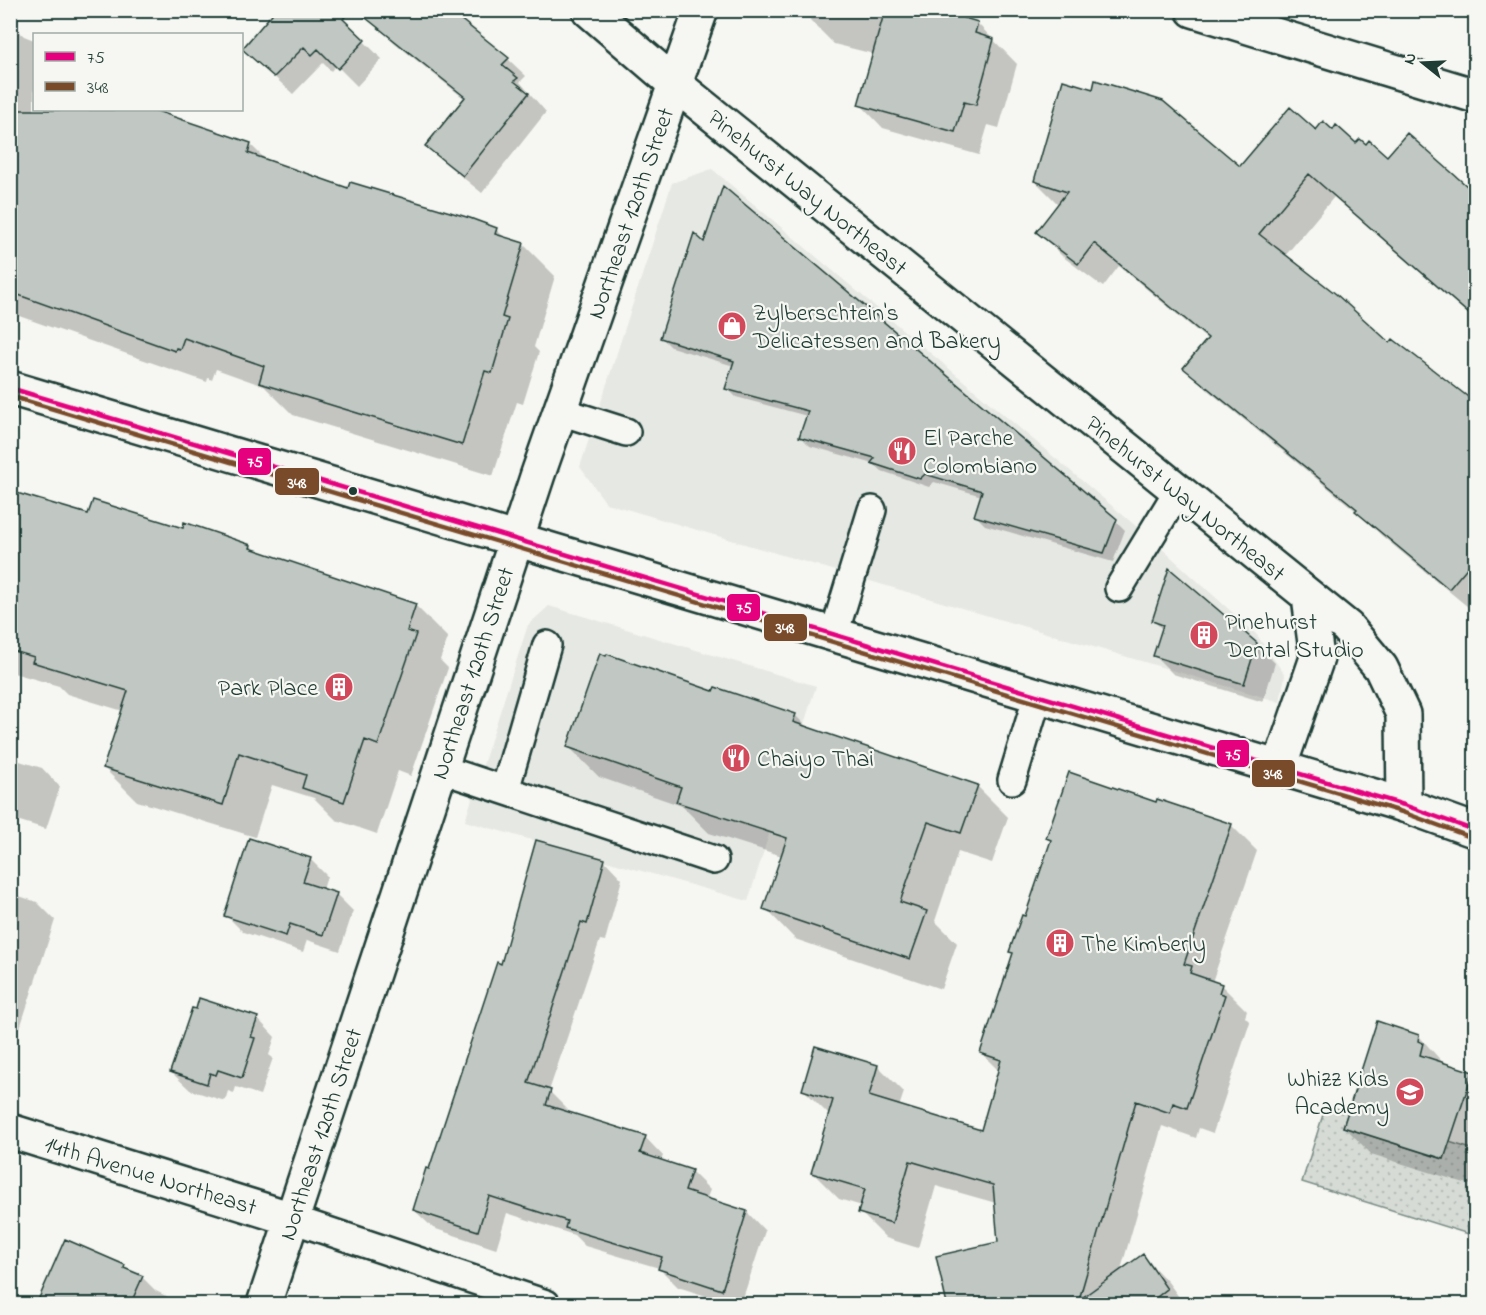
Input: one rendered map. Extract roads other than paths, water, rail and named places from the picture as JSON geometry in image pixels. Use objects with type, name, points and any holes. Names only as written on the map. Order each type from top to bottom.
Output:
[{"type":"street","name":"Pinehurst Way Northeast","points":[[589,10],[675,84],[1347,627],[1381,668],[1404,714],[1404,805]]},
{"type":"street","name":"Northeast 120th Street","points":[[264,1305],[560,411],[701,10]]},
{"type":"street","points":[[1193,10],[1476,96]]},
{"type":"street","points":[[10,388],[1404,805],[1476,831]]},
{"type":"street","name":"Pinehurst Way Northeast","points":[[1279,768],[1317,658],[1309,597]]},
{"type":"street","name":"14th Avenue Northeast","points":[[10,1131],[292,1219]]},
{"type":"lane","points":[[560,411],[626,432]]},
{"type":"lane","points":[[1119,588],[1178,491]]},
{"type":"lane","points":[[834,634],[872,510]]},
{"type":"lane","points":[[505,790],[547,645]]},
{"type":"lane","points":[[1012,780],[1038,695]]},
{"type":"lane","points":[[441,769],[714,860]]},
{"type":"lane","points":[[292,1219],[546,1305]]},
{"type":"place","name":"Zylberschtein's Delicatessen and Bakery","points":[[732,326]]},
{"type":"place","name":"El Parche Colombiano","points":[[902,451]]},
{"type":"place","name":"Pinehurst Dental Studio","points":[[1204,635]]},
{"type":"place","name":"Park Place","points":[[339,687]]},
{"type":"place","name":"Chaiyo Thai","points":[[736,758]]},
{"type":"place","name":"The Kimberly","points":[[1060,943]]},
{"type":"place","name":"Whizz Kids Academy","points":[[1410,1092]]}]
